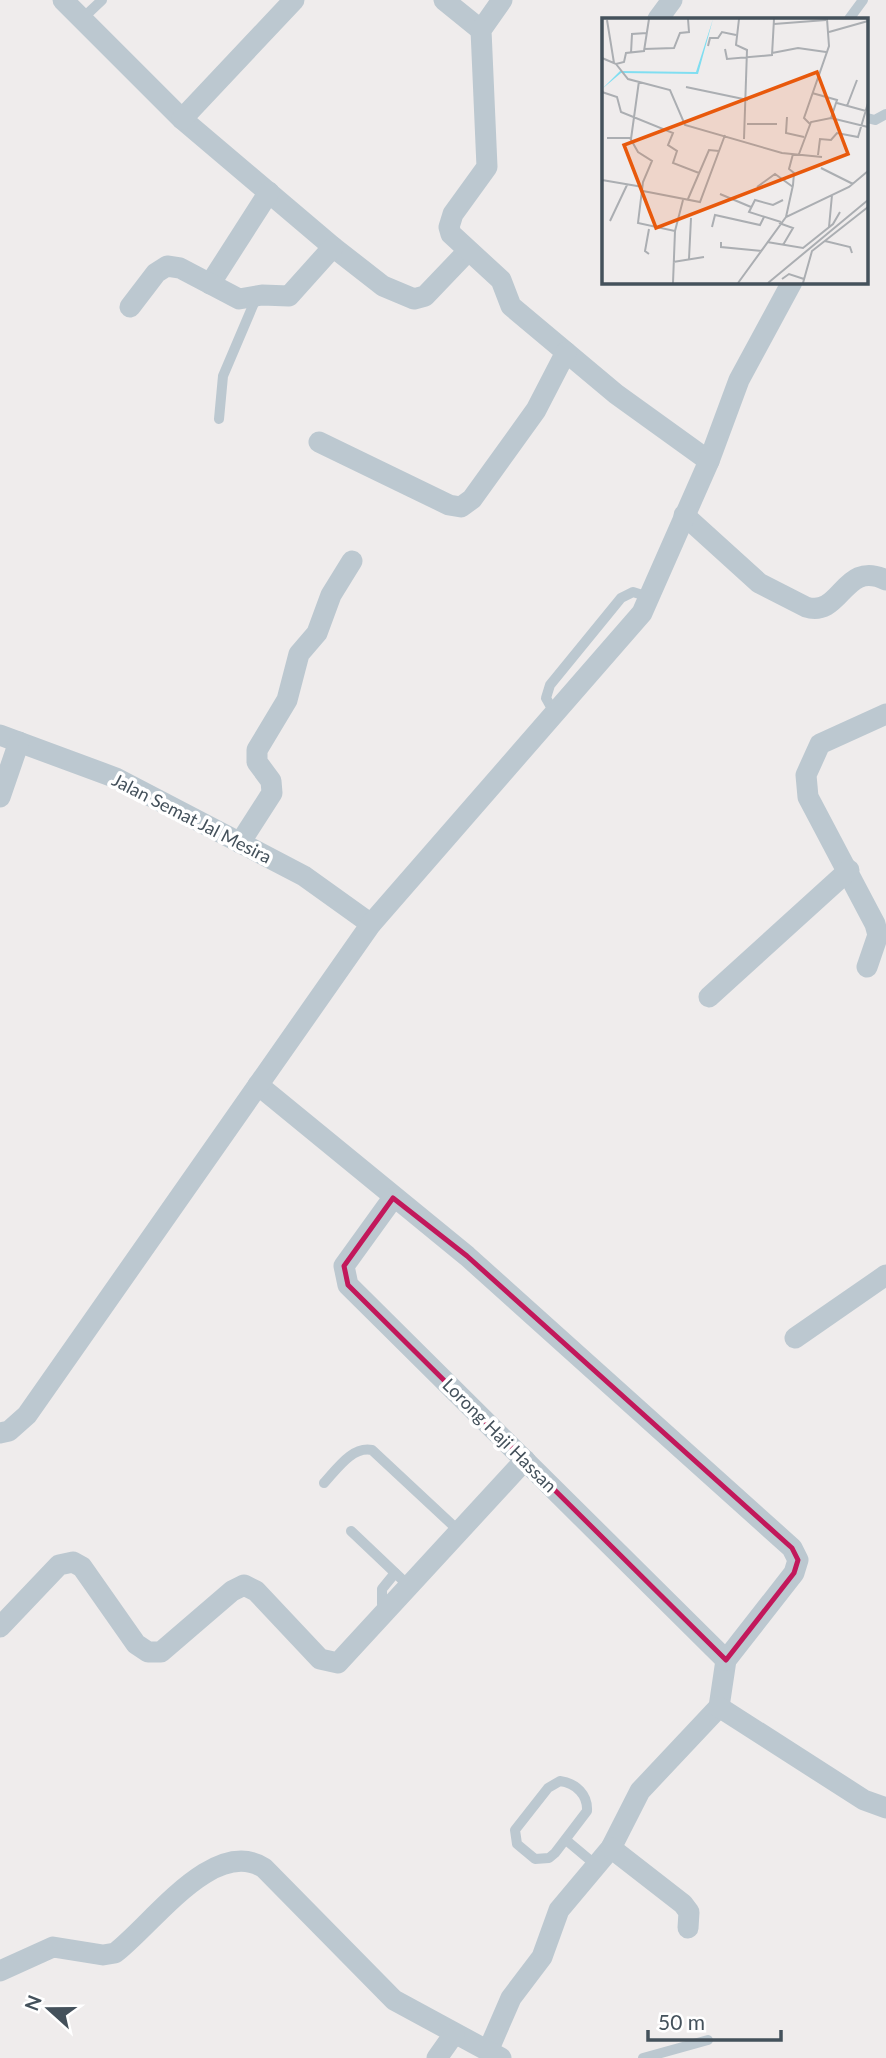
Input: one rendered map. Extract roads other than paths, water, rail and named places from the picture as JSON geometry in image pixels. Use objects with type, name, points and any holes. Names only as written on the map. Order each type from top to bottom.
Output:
[{"type":"street","points":[[64,0],[182,119],[383,286],[414,299],[429,293],[468,251]]},
{"type":"street","points":[[182,119],[294,0]]},
{"type":"street","points":[[444,0],[481,30]]},
{"type":"street","points":[[502,0],[481,30],[487,167],[453,214],[449,227],[455,240],[501,280],[508,304],[616,394],[709,461]]},
{"type":"street","points":[[659,18],[672,0]]},
{"type":"street","points":[[210,284],[269,192]]},
{"type":"street","points":[[130,307],[156,272],[167,266],[180,268],[239,299],[257,296],[284,298],[293,294],[333,247]]},
{"type":"street","points":[[0,1433],[9,1431],[27,1415],[371,924],[642,613],[709,461],[739,380],[783,284]]},
{"type":"street","points":[[319,442],[449,505],[461,507],[472,499],[536,410],[566,352]]},
{"type":"street","points":[[684,515],[758,583],[806,607],[821,608],[861,575],[883,571]]},
{"type":"street","points":[[240,843],[272,793],[271,781],[257,762],[257,750],[287,700],[299,654],[317,633],[331,595],[352,561]]},
{"type":"street","points":[[867,967],[878,935],[849,870],[808,797],[806,775],[820,744],[886,714]]},
{"type":"street","points":[[0,797],[9,739]]},
{"type":"street","name":"Jalan Semat Jal Mesira","points":[[9,739],[116,778],[304,876],[371,924]]},
{"type":"street","points":[[709,997],[849,870]]},
{"type":"street","points":[[0,1971],[53,1947],[111,1954],[210,1867],[246,1860],[264,1868],[394,2000],[495,2055],[511,1998],[542,1956],[559,1910],[611,1848],[640,1791],[719,1707],[726,1660],[794,1573],[796,1553],[467,1256],[393,1198],[258,1084]]},
{"type":"street","name":"Lorong Haji Hassan","points":[[393,1198],[347,1260],[344,1266],[345,1279],[726,1660]]},
{"type":"street","points":[[795,1338],[886,1275]]},
{"type":"street","points":[[0,1628],[59,1565],[70,1562],[82,1567],[136,1644],[148,1652],[161,1651],[239,1586],[256,1591],[320,1659],[331,1664],[345,1660],[388,1611],[403,1580],[460,1532],[525,1460]]},
{"type":"street","points":[[719,1707],[864,1800],[886,1808]]},
{"type":"street","points":[[611,1848],[683,1904],[689,1912],[688,1928]]},
{"type":"street","points":[[437,2058],[454,2034]]},
{"type":"lane","points":[[83,18],[102,0]]},
{"type":"lane","points":[[850,18],[863,0]]},
{"type":"lane","points":[[868,118],[875,120],[886,114]]},
{"type":"lane","points":[[219,419],[223,376],[257,296]]},
{"type":"lane","points":[[324,1483],[358,1450],[372,1450],[460,1532]]},
{"type":"lane","points":[[351,1531],[403,1580]]},
{"type":"lane","points":[[560,1781],[568,1782],[581,1791],[588,1804],[584,1818],[566,1840],[555,1853],[542,1860],[529,1856],[514,1837],[515,1830],[548,1788],[560,1781]]},
{"type":"lane","points":[[566,1840],[597,1866]]},
{"type":"lane","points":[[643,2058],[708,2040]]}]
